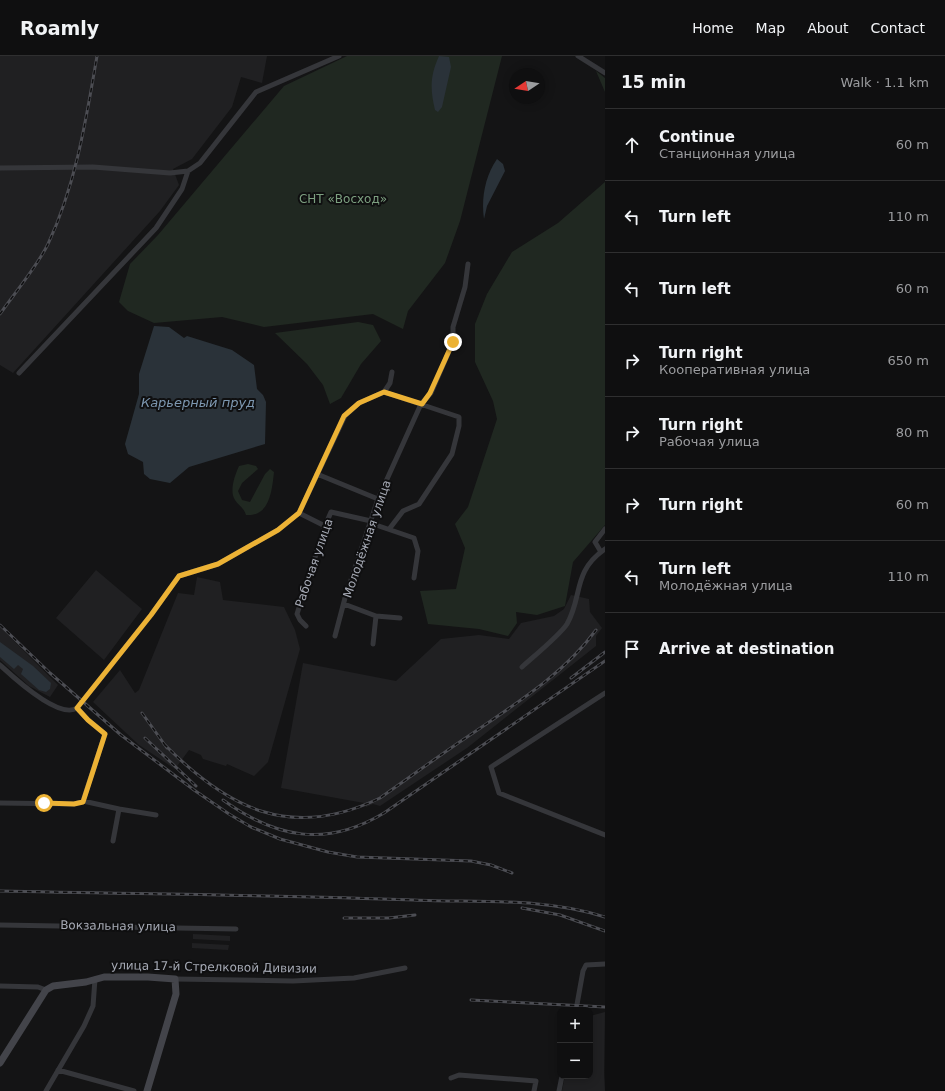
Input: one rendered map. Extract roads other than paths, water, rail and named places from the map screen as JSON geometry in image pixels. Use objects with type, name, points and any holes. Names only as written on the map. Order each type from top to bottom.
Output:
[{"type":"main road","name":"улица 17-й Стрелковой Дивизии","points":[[46,990],[53,986],[104,977],[148,977],[175,979]]},
{"type":"main road","points":[[147,1091],[176,994],[175,979]]},
{"type":"main road","points":[[0,1063],[46,990]]},
{"type":"street","points":[[0,168],[64,166],[170,173],[188,171],[200,163],[256,92],[339,56]]},
{"type":"street","points":[[578,56],[605,73]]},
{"type":"street","points":[[19,373],[156,228],[182,189],[188,171]]},
{"type":"street","name":"Молодёжная улица","points":[[335,636],[378,499],[422,404],[430,393],[453,342],[453,327],[465,287],[468,264]]},
{"type":"street","points":[[0,665],[30,692],[57,707],[71,711],[77,708],[151,615],[179,576],[218,564],[278,530],[299,513],[344,416],[359,403],[384,392],[390,382],[392,372]]},
{"type":"street","points":[[384,392],[459,417],[459,426],[452,454],[419,504],[403,511],[390,528]]},
{"type":"street","points":[[317,474],[378,499]]},
{"type":"street","name":"Рабочая улица","points":[[306,626],[297,614],[325,526],[332,512],[371,521]]},
{"type":"street","points":[[299,513],[325,526]]},
{"type":"street","points":[[371,521],[373,524],[390,528],[414,538],[418,551],[414,578]]},
{"type":"street","points":[[522,668],[566,625],[580,580],[593,558],[603,551],[595,542],[605,529]]},
{"type":"street","points":[[344,604],[376,616],[400,618]]},
{"type":"street","points":[[373,644],[376,616]]},
{"type":"street","points":[[605,693],[491,767],[499,793],[605,835]]},
{"type":"street","points":[[77,708],[88,720],[105,734],[83,802]]},
{"type":"street","points":[[0,803],[74,804],[83,802],[156,815]]},
{"type":"street","points":[[113,841],[119,809]]},
{"type":"street","name":"Вокзальная улица","points":[[0,925],[236,928]]},
{"type":"street","points":[[577,1007],[583,971],[586,965],[605,964]]},
{"type":"street","name":"улица 17-й Стрелковой Дивизии","points":[[175,979],[293,981],[354,978],[406,968]]},
{"type":"street","points":[[46,1091],[84,1026],[93,1006],[95,979]]},
{"type":"street","name":"улица 17-й Стрелковой Дивизии","points":[[0,986],[38,987],[46,990]]},
{"type":"street","points":[[58,1070],[134,1091]]},
{"type":"street","points":[[451,1078],[458,1075],[536,1082],[534,1091]]},
{"type":"street","points":[[559,1091],[561,1079]]},
{"type":"water","points":[[439,56],[449,57],[451,67],[442,107],[438,112],[435,110],[433,102],[432,76]]},
{"type":"water","points":[[497,159],[503,164],[505,171],[487,206],[484,219],[483,204],[485,188],[489,173]]},
{"type":"water","name":"Карьерный пруд","points":[[154,326],[169,327],[184,338],[187,336],[232,350],[254,365],[257,389],[263,395],[266,402],[265,444],[189,467],[170,483],[150,479],[144,474],[143,462],[128,454],[125,444],[139,394],[139,374]]},
{"type":"water","points":[[0,642],[33,666],[51,683],[50,689],[46,692],[39,690],[21,674],[23,669],[18,665],[14,669],[0,657]]},
{"type":"railway","points":[[0,314],[44,252],[58,221],[79,152],[97,56]]},
{"type":"railway","points":[[0,625],[50,673],[121,735],[194,790],[251,827],[280,839],[328,852],[357,857],[471,861],[491,865],[512,873]]},
{"type":"railway","points":[[164,744],[188,767],[212,786],[237,801],[263,812],[289,817],[318,817],[348,811],[380,798],[538,688],[569,661],[596,630]]},
{"type":"railway","points":[[571,678],[605,652]]},
{"type":"railway","points":[[223,800],[262,823],[282,830],[302,834],[322,834],[342,831],[363,824],[384,813],[605,661]]},
{"type":"railway","points":[[142,713],[167,748]]},
{"type":"railway","points":[[145,738],[196,786]]},
{"type":"railway","points":[[0,891],[511,902],[558,906],[605,917]]},
{"type":"railway","points":[[522,908],[560,915],[605,931]]},
{"type":"railway","points":[[344,918],[389,918],[415,915]]},
{"type":"railway","points":[[471,1000],[605,1007]]},
{"type":"park label","name":"СНТ «Восход»","points":[[343,199]]}]
